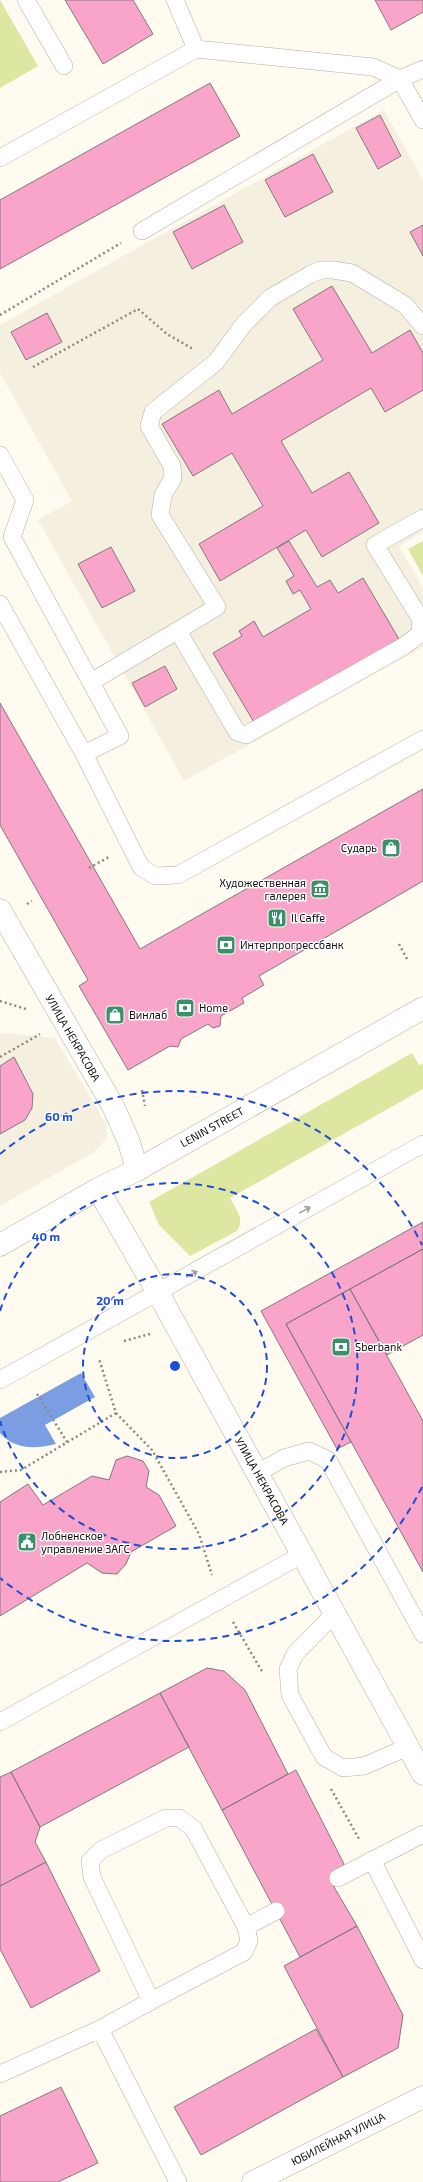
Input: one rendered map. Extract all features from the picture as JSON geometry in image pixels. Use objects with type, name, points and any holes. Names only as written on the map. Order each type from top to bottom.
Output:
[{"type":"street","name":"УЛИЦА НЕКРАСОВА","points":[[0,910],[62,1020],[113,1106],[130,1142],[137,1170]]},
{"type":"street","name":"LENIN STREET","points":[[0,1245],[137,1170],[423,1008]]},
{"type":"street","name":"УЛИЦА НЕКРАСОВА","points":[[98,1190],[157,1291],[423,1774]]},
{"type":"street","name":"ЮБИЛЕЙНАЯ УЛИЦА","points":[[253,2182],[423,2097]]},
{"type":"lane","points":[[26,0],[64,66]]},
{"type":"lane","points":[[175,0],[196,49]]},
{"type":"lane","points":[[0,158],[196,49],[373,67],[400,79],[423,120]]},
{"type":"lane","points":[[142,231],[400,79],[423,69]]},
{"type":"lane","points":[[91,682],[217,607],[160,515],[163,495],[173,478],[172,466],[149,426],[153,412],[216,362],[244,324],[270,298],[311,274],[321,270],[352,273],[405,305],[423,326]]},
{"type":"lane","points":[[0,456],[25,500],[12,537],[120,736],[84,754]]},
{"type":"lane","points":[[178,631],[237,732],[246,735],[404,646],[421,633],[420,618],[375,545],[423,518]]},
{"type":"lane","points":[[0,604],[84,754],[141,867],[155,876],[178,875],[423,739]]},
{"type":"lane","points":[[0,1380],[157,1291],[194,1273],[423,1144]]},
{"type":"lane","points":[[258,1473],[284,1458],[310,1451],[328,1460],[423,1634]]},
{"type":"lane","points":[[0,1722],[303,1554]]},
{"type":"lane","points":[[334,1614],[295,1654],[288,1670],[290,1695],[324,1758],[344,1768],[364,1766],[408,1747]]},
{"type":"lane","points":[[0,2074],[100,2029],[244,1952],[249,1941],[246,1927],[193,1828],[179,1818],[166,1818],[101,1850],[90,1861],[92,1877],[151,2001]]},
{"type":"lane","points":[[338,1878],[423,1834]]},
{"type":"lane","points":[[372,1860],[423,1960]]},
{"type":"lane","points":[[246,1927],[276,1911]]},
{"type":"lane","points":[[100,2029],[178,2182]]},
{"type":"path","points":[[0,315],[142,231]]},
{"type":"path","points":[[33,367],[138,309],[167,334],[216,362]]},
{"type":"path","points":[[399,944],[407,959]]},
{"type":"path","points":[[0,1057],[62,1020]]},
{"type":"path","points":[[99,1359],[116,1413],[152,1450],[199,1534],[220,1600],[265,1677]]},
{"type":"path","points":[[38,1395],[67,1442]]},
{"type":"path","points":[[0,1472],[21,1470],[116,1413]]},
{"type":"path","points":[[329,1787],[372,1860]]},
{"type":"shaded area","points":[[384,110],[423,180],[423,532],[399,546],[423,588],[423,647],[184,781],[38,520],[72,501],[0,373],[0,325]]},
{"type":"shaded area","points":[[3,1033],[55,1038],[106,1124],[107,1138],[94,1152],[0,1206],[0,1035]]},
{"type":"green space","points":[[0,0],[38,66],[0,88]]},
{"type":"green space","points":[[423,541],[423,576],[408,549]]},
{"type":"green space","points":[[412,1053],[419,1065],[423,1064],[423,1089],[230,1198],[240,1218],[237,1231],[190,1256],[159,1225],[149,1202]]},
{"type":"water","points":[[81,1373],[95,1397],[45,1425],[56,1444],[41,1447],[26,1447],[12,1443],[0,1433],[0,1418]]},
{"type":"building","points":[[65,0],[133,0],[153,34],[103,64]]},
{"type":"building","points":[[375,0],[423,0],[423,12],[391,30]]},
{"type":"building","points":[[210,83],[240,136],[0,269],[0,200]]},
{"type":"building","points":[[380,115],[401,156],[378,169],[356,128]]},
{"type":"building","points":[[313,154],[333,192],[285,217],[265,180]]},
{"type":"building","points":[[224,205],[243,242],[192,269],[173,232]]},
{"type":"building","points":[[423,225],[423,256],[410,232]]},
{"type":"building","points":[[332,286],[372,353],[410,330],[423,353],[423,390],[385,412],[371,388],[281,441],[312,493],[349,472],[379,523],[322,557],[306,530],[220,581],[199,544],[263,506],[232,453],[193,476],[162,424],[219,390],[232,414],[323,360],[293,309]]},
{"type":"building","points":[[47,313],[62,342],[26,360],[11,332]]},
{"type":"building","points":[[289,541],[317,587],[330,580],[338,593],[363,578],[399,639],[255,724],[213,653],[242,636],[239,631],[254,621],[263,637],[311,609],[300,590],[293,594],[286,581],[294,576],[277,548]]},
{"type":"building","points":[[111,547],[135,591],[102,608],[78,564]]},
{"type":"building","points":[[165,666],[177,689],[145,707],[132,683]]},
{"type":"building","points":[[0,703],[140,949],[423,789],[423,881],[259,976],[264,985],[242,998],[244,1003],[221,1016],[220,1026],[213,1028],[208,1024],[181,1039],[178,1047],[170,1046],[128,1070],[79,986],[88,980],[0,825]]},
{"type":"building","points":[[14,1057],[33,1094],[32,1108],[25,1120],[0,1134],[0,1066]]},
{"type":"building","points":[[423,1222],[423,1249],[286,1324],[351,1442],[337,1449],[261,1311]]},
{"type":"building","points":[[423,1249],[423,1335],[387,1355],[350,1289]]},
{"type":"building","points":[[350,1289],[423,1421],[423,1572],[286,1324]]},
{"type":"building","points":[[127,1456],[143,1461],[149,1471],[146,1487],[159,1495],[176,1526],[131,1552],[126,1564],[117,1574],[102,1573],[87,1563],[0,1616],[0,1502],[28,1484],[43,1505],[92,1476],[109,1480],[116,1460]]},
{"type":"building","points":[[207,1668],[224,1671],[245,1690],[288,1774],[222,1810],[160,1693]]},
{"type":"building","points":[[160,1693],[189,1747],[40,1827],[11,1772]]},
{"type":"building","points":[[296,1770],[344,1864],[334,1887],[357,1926],[300,1957],[222,1810]]},
{"type":"building","points":[[11,1772],[40,1827],[35,1842],[46,1862],[0,1886],[0,1777]]},
{"type":"building","points":[[46,1862],[100,1971],[31,2008],[0,1949],[0,1886]]},
{"type":"building","points":[[357,1926],[403,2015],[398,2048],[343,2077],[284,1966]]},
{"type":"building","points":[[316,2029],[343,2077],[201,2155],[174,2107]]},
{"type":"building","points":[[61,2087],[98,2163],[58,2182],[0,2182],[0,2116]]},
{"type":"place","name":"Сударь","points":[[391,848]]},
{"type":"place","name":"Художественная галерея","points":[[320,889]]},
{"type":"place","name":"Il Caffe","points":[[277,918]]},
{"type":"place","name":"Интерпрогрессбанк","points":[[226,945]]},
{"type":"place","name":"Home","points":[[185,1008]]},
{"type":"place","name":"Винлаб","points":[[115,1015]]},
{"type":"place","name":"Sberbank","points":[[341,1347]]},
{"type":"place","name":"Лобненское управление ЗАГС","points":[[27,1542]]}]
